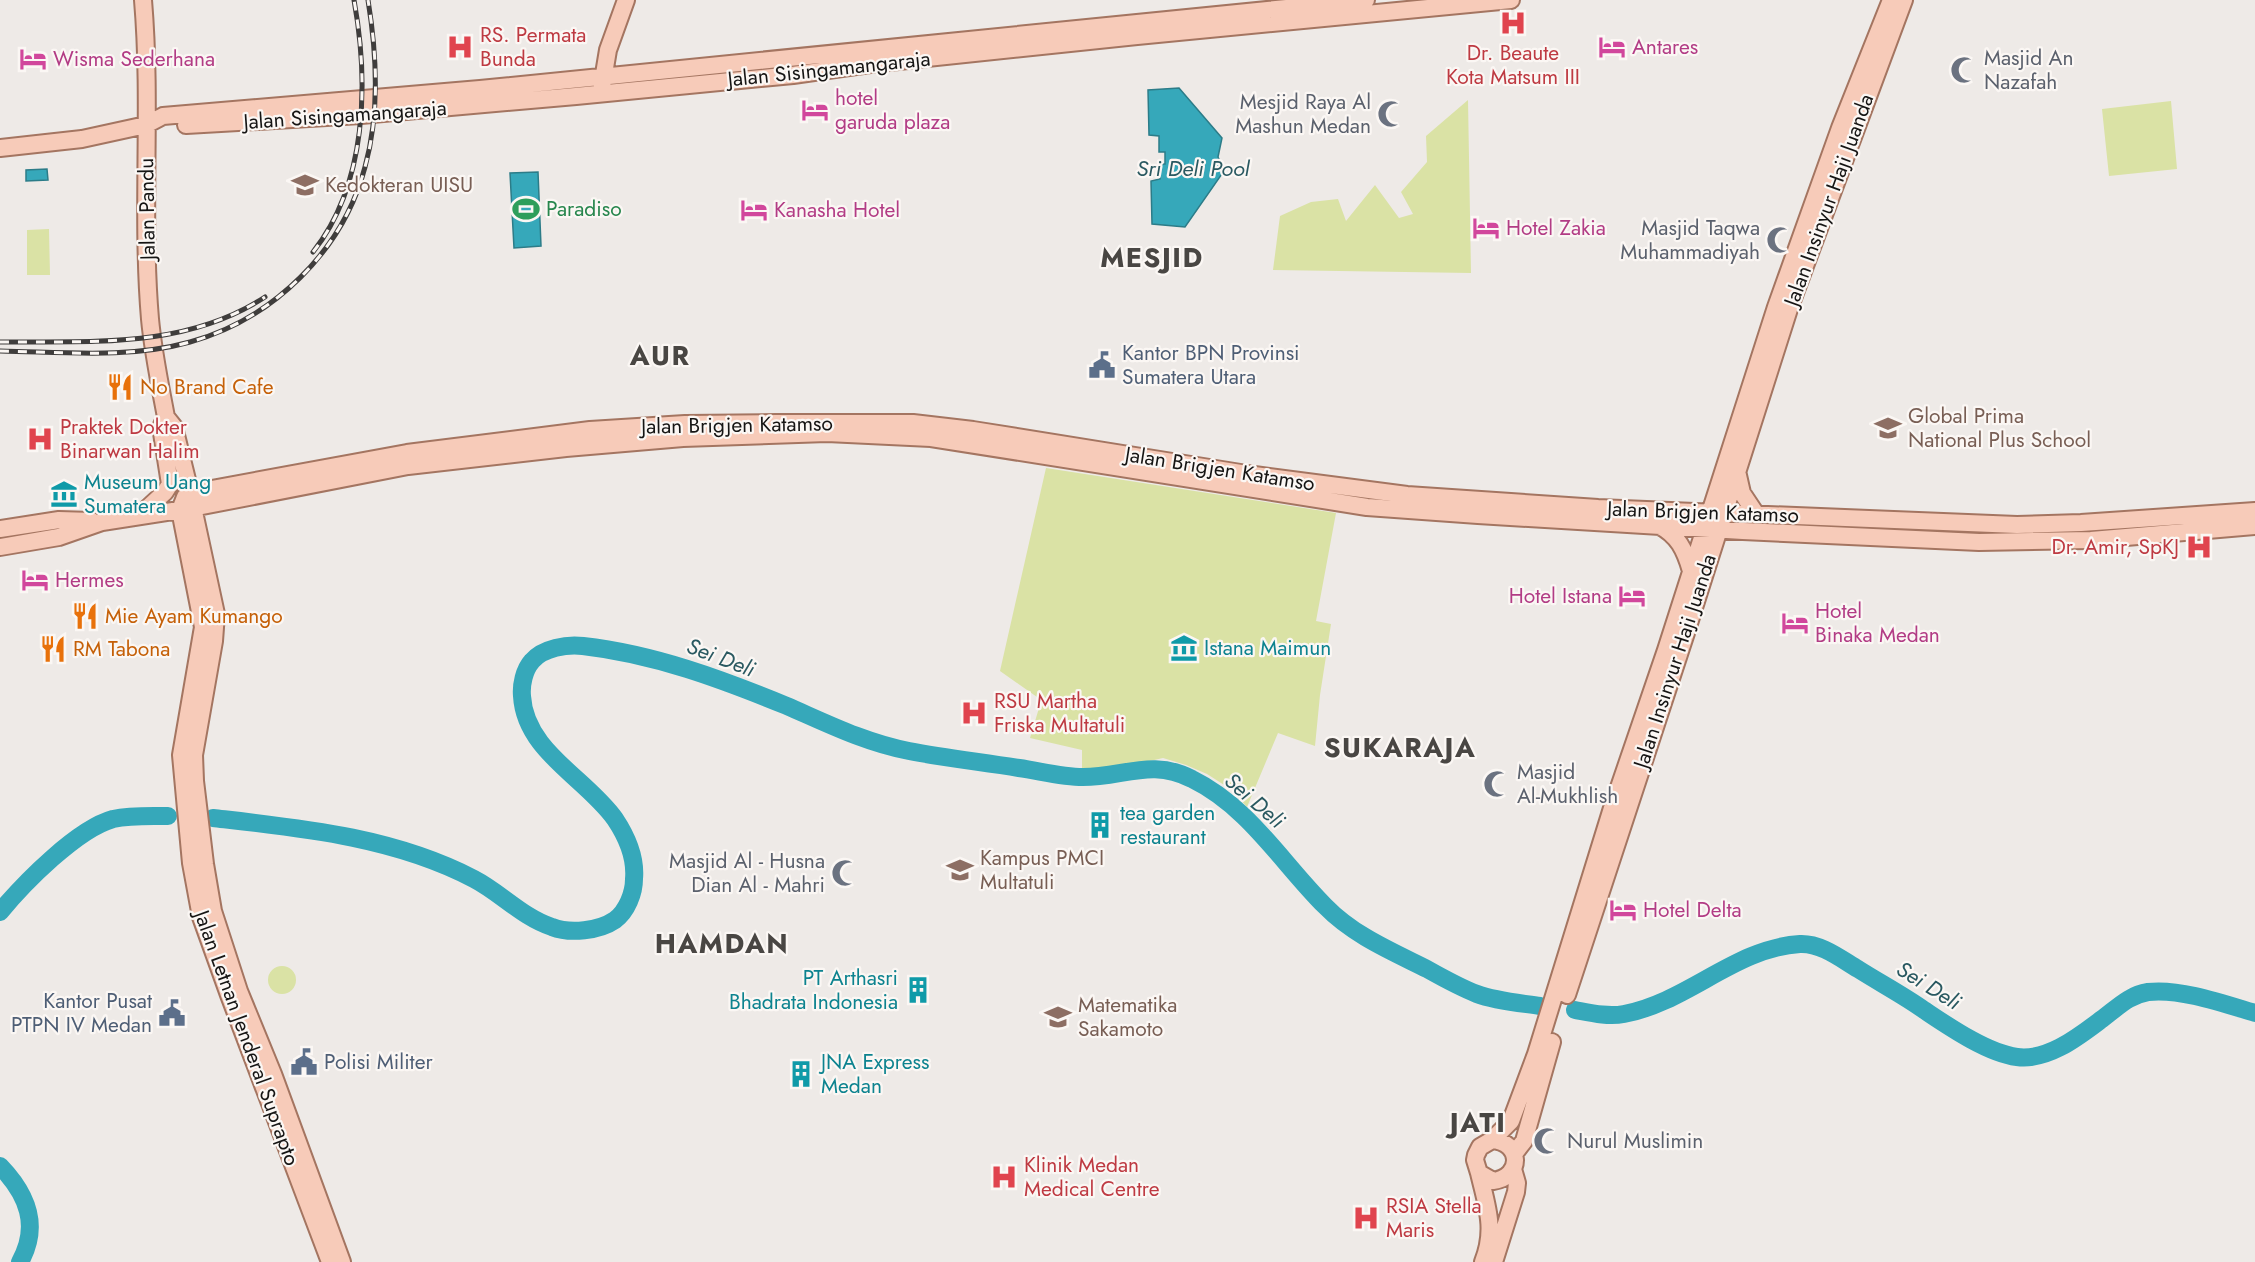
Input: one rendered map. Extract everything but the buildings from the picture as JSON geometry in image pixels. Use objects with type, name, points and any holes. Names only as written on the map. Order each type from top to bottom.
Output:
[{"type":"main road","name":"Jalan Pandu","points":[[143,0],[146,219],[150,316],[166,417],[174,427],[188,504]]},
{"type":"main road","points":[[602,84],[608,50],[626,0]]},
{"type":"main road","name":"Jalan Sisingamangaraja","points":[[146,125],[165,127],[280,120],[1366,0]]},
{"type":"main road","name":"Jalan Sisingamangaraja","points":[[146,125],[163,116],[304,105],[516,93],[570,80],[602,84],[793,75],[870,64],[1137,36],[1511,0]]},
{"type":"main road","points":[[1879,0],[1884,17]]},
{"type":"main road","name":"Jalan Insinyur Haji Juanda","points":[[1494,1262],[1516,1192],[1514,1162],[1524,1141],[1542,1056],[1612,808],[1691,571],[1714,521],[1786,277],[1840,128],[1891,0]]},
{"type":"main road","name":"Jalan Insinyur Haji Juanda","points":[[1729,472],[1904,0]]},
{"type":"main road","points":[[570,80],[608,50]]},
{"type":"main road","points":[[0,148],[82,139],[146,125]]},
{"type":"main road","name":"Jalan Pandu","points":[[140,515],[165,492],[170,484],[162,433],[162,425],[166,417]]},
{"type":"main road","name":"Jalan Brigjen Katamso","points":[[102,522],[188,504],[408,466],[566,448],[684,431],[827,433],[931,431],[1367,507],[1677,511],[1743,531],[2011,542],[2091,540],[2255,526]]},
{"type":"main road","points":[[1677,511],[1698,501],[1729,472],[1756,514]]},
{"type":"main road","name":"Jalan Letnan Jenderal Suprapto","points":[[188,504],[203,627],[181,755],[189,781],[201,917],[330,1262]]},
{"type":"main road","name":"Jalan Brigjen Katamso","points":[[1500,509],[1658,524],[1714,521],[1756,514],[2017,525],[2255,511]]},
{"type":"main road","points":[[0,529],[59,519],[102,522]]},
{"type":"main road","name":"Jalan Insinyur Haji Juanda","points":[[1566,977],[1709,559],[1714,521]]},
{"type":"main road","points":[[0,547],[59,537],[102,522]]},
{"type":"main road","points":[[1658,524],[1677,539],[1691,571]]},
{"type":"main road","points":[[1709,559],[1743,531]]},
{"type":"main road","name":"Jalan Letnan Jenderal Suprapto","points":[[198,863],[239,991],[273,1074],[342,1262]]},
{"type":"main road","name":"Jalan Insinyur Haji Juanda","points":[[1492,1140],[1511,1121],[1542,1056]]},
{"type":"main road","points":[[1479,1173],[1493,1181],[1508,1176],[1514,1162],[1506,1143],[1492,1140],[1480,1147],[1476,1155],[1476,1167],[1491,1228],[1483,1262]]},
{"type":"green space","points":[[1468,100],[1471,273],[1273,270],[1280,216],[1311,202],[1338,199],[1346,221],[1375,185],[1399,218],[1413,214],[1401,192],[1427,162],[1426,136]]},
{"type":"green space","points":[[2171,101],[2177,169],[2109,176],[2102,109]]},
{"type":"green space","points":[[49,229],[50,275],[27,275],[27,230]]},
{"type":"green space","name":"Istana Maimun","points":[[1046,468],[1336,513],[1316,621],[1331,624],[1315,746],[1278,733],[1247,807],[1232,790],[1207,774],[1186,765],[1163,758],[1110,770],[1082,769],[1082,750],[1030,738],[1039,708],[1037,697],[1000,671]]},
{"type":"green space","points":[[282,966],[292,970],[296,980],[292,990],[282,994],[272,990],[268,980],[272,970]]},
{"type":"water","name":"Sri Deli Pool","points":[[1179,88],[1222,138],[1218,157],[1224,171],[1185,227],[1152,224],[1151,181],[1160,179],[1159,164],[1165,164],[1165,152],[1159,152],[1159,136],[1149,135],[1148,90]]},
{"type":"water","points":[[47,169],[48,180],[26,181],[26,170]]},
{"type":"water","name":"Paradiso","points":[[538,172],[541,246],[514,248],[510,173]]},
{"type":"waterway","name":"Sei Deli","points":[[213,818],[313,831],[379,844],[412,853],[474,879],[521,911],[552,927],[576,931],[608,924],[623,912],[634,884],[634,863],[627,840],[603,804],[559,763],[534,733],[526,715],[522,696],[525,673],[537,657],[556,648],[583,646],[661,661],[712,677],[862,738],[909,751],[1075,777],[1151,769],[1178,773],[1192,779],[1231,804],[1325,906],[1360,934],[1477,994],[1540,1006]]},
{"type":"waterway","name":"Sei Deli","points":[[0,912],[52,858],[99,825],[113,819],[127,817],[168,816]]},
{"type":"waterway","name":"Sei Deli","points":[[1575,1010],[1612,1015],[1647,1008],[1754,955],[1776,948],[1808,944],[1830,952],[1968,1038],[1993,1050],[2017,1057],[2040,1055],[2062,1046],[2129,999],[2148,992],[2174,992],[2216,1001],[2255,1013]]},
{"type":"waterway","name":"Sei Deli","points":[[0,1166],[18,1188],[28,1211],[29,1236],[20,1262]]},
{"type":"railway","points":[[313,252],[331,225],[344,196],[354,164],[362,98],[362,65],[354,0]]},
{"type":"railway","points":[[0,351],[120,353],[190,342],[249,317],[276,299],[300,277],[322,253],[340,227],[355,198],[370,147],[376,84],[368,0]]},
{"type":"railway","points":[[0,342],[103,341],[170,334],[203,326],[234,314],[265,297]]},
{"type":"place","name":"Dr. Beaute Kota Matsum III","points":[[1513,23]]},
{"type":"place","name":"RS. Permata Bunda","points":[[460,47]]},
{"type":"place","name":"Antares","points":[[1612,47]]},
{"type":"place","name":"Wisma Sederhana","points":[[33,59]]},
{"type":"place","name":"Masjid An Nazafah","points":[[1964,70]]},
{"type":"place","name":"hotel garuda plaza","points":[[815,110]]},
{"type":"place","name":"Mesjid Raya Al Mashun Medan","points":[[1391,114]]},
{"type":"place","name":"Kedokteran UISU","points":[[305,185]]},
{"type":"place","name":"Paradiso","points":[[526,209]]},
{"type":"place","name":"Kanasha Hotel","points":[[754,210]]},
{"type":"place","name":"Hotel Zakia","points":[[1486,228]]},
{"type":"place","name":"Masjid Taqwa Muhammadiyah","points":[[1780,240]]},
{"type":"place","name":"Kantor BPN Provinsi Sumatera Utara","points":[[1102,365]]},
{"type":"place","name":"No Brand Cafe","points":[[120,387]]},
{"type":"place","name":"Global Prima National Plus School","points":[[1888,428]]},
{"type":"place","name":"Praktek Dokter Binarwan Halim","points":[[40,439]]},
{"type":"place","name":"Museum Uang Sumatera","points":[[64,494]]},
{"type":"place","name":"Dr. Amir, SpKJ","points":[[2199,547]]},
{"type":"place","name":"Hermes","points":[[35,580]]},
{"type":"place","name":"Hotel Istana","points":[[1632,596]]},
{"type":"place","name":"Mie Ayam Kumango","points":[[85,616]]},
{"type":"place","name":"Hotel Binaka Medan","points":[[1795,623]]},
{"type":"place","name":"Istana Maimun","points":[[1184,648]]},
{"type":"place","name":"RM Tabona","points":[[53,649]]},
{"type":"place","name":"RSU Martha Friska Multatuli","points":[[974,713]]},
{"type":"place","name":"Masjid Al-Mukhlish","points":[[1497,784]]},
{"type":"place","name":"tea garden restaurant","points":[[1100,825]]},
{"type":"place","name":"Kampus PMCI Multatuli","points":[[960,870]]},
{"type":"place","name":"Masjid Al - Husna Dian Al - Mahri","points":[[845,873]]},
{"type":"place","name":"Hotel Delta","points":[[1623,910]]},
{"type":"place","name":"PT Arthasri Bhadrata Indonesia","points":[[918,990]]},
{"type":"place","name":"Kantor Pusat PTPN IV Medan","points":[[172,1013]]},
{"type":"place","name":"Matematika Sakamoto","points":[[1058,1017]]},
{"type":"place","name":"Polisi Militer","points":[[304,1062]]},
{"type":"place","name":"JNA Express Medan","points":[[801,1074]]},
{"type":"place","name":"Nurul Muslimin","points":[[1547,1141]]},
{"type":"place","name":"Klinik Medan Medical Centre","points":[[1004,1177]]},
{"type":"place","name":"RSIA Stella Maris","points":[[1366,1218]]},
{"type":"district","name":"MESJID","points":[[1152,258]]},
{"type":"district","name":"AUR","points":[[660,356]]},
{"type":"district","name":"SUKARAJA","points":[[1400,748]]},
{"type":"district","name":"HAMDAN","points":[[722,944]]},
{"type":"district","name":"JATI","points":[[1478,1123]]}]
